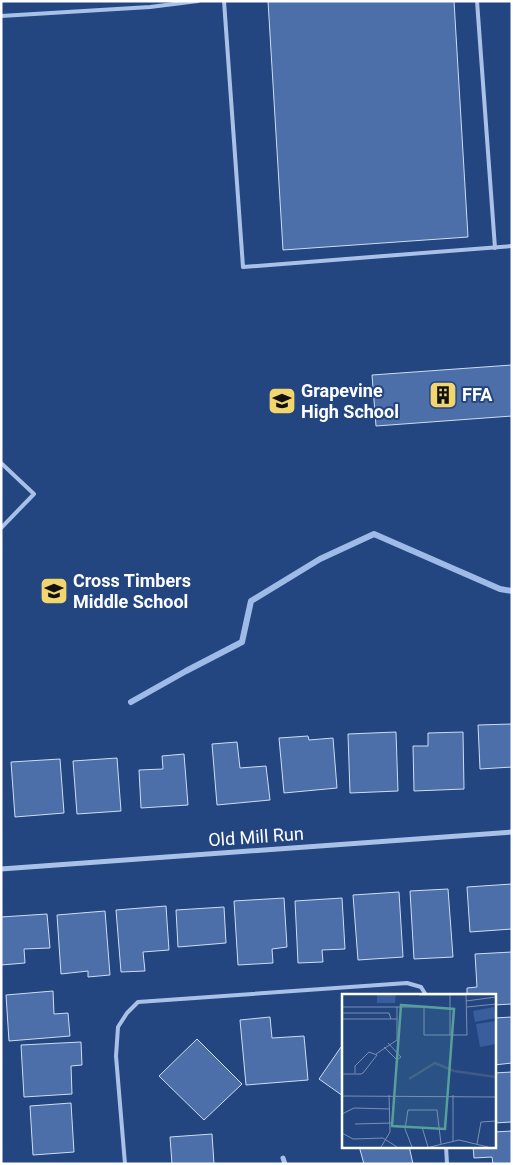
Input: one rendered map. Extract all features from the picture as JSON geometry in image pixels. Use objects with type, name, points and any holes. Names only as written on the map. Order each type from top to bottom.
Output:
[{"type":"street","name":"Old Mill Run","points":[[1,869],[512,832]]},
{"type":"lane","points":[[1,16],[198,1]]},
{"type":"lane","points":[[224,1],[242,267],[512,246]]},
{"type":"lane","points":[[477,1],[495,248]]},
{"type":"lane","points":[[1,463],[34,494],[1,528]]},
{"type":"lane","points":[[125,1164],[116,1056],[118,1027],[127,1013],[138,1002],[407,983],[421,987],[425,994]]},
{"type":"lane","points":[[446,1148],[447,1164]]},
{"type":"building","points":[[268,1],[454,1],[468,237],[283,250]]},
{"type":"building","name":"FFA","points":[[512,365],[512,416],[376,426],[372,375]]},
{"type":"building","points":[[512,724],[512,767],[480,769],[478,725]]},
{"type":"building","points":[[396,732],[398,791],[350,793],[348,734]]},
{"type":"building","points":[[463,732],[464,789],[414,791],[413,746],[428,746],[428,733]]},
{"type":"building","points":[[308,736],[309,740],[333,738],[337,788],[284,793],[279,738]]},
{"type":"building","points":[[237,742],[240,768],[266,766],[270,800],[217,805],[212,744]]},
{"type":"building","points":[[184,754],[188,805],[141,808],[139,770],[163,769],[162,756]]},
{"type":"building","points":[[117,758],[121,811],[77,814],[73,761]]},
{"type":"building","points":[[60,759],[64,813],[15,817],[11,762]]},
{"type":"building","points":[[512,884],[512,929],[470,932],[467,887]]},
{"type":"building","points":[[448,889],[453,957],[414,959],[410,891]]},
{"type":"building","points":[[399,892],[403,957],[358,960],[353,895]]},
{"type":"building","points":[[284,898],[287,947],[272,949],[273,963],[238,965],[234,901]]},
{"type":"building","points":[[342,898],[345,949],[322,950],[323,962],[298,963],[295,901]]},
{"type":"building","points":[[166,906],[169,950],[143,952],[145,971],[121,972],[116,910]]},
{"type":"building","points":[[224,907],[226,943],[178,947],[176,910]]},
{"type":"building","points":[[105,911],[110,975],[88,977],[88,971],[61,974],[57,915]]},
{"type":"building","points":[[47,914],[50,948],[24,949],[25,963],[1,965],[1,917]]},
{"type":"building","points":[[512,952],[512,1004],[496,1005],[496,994],[467,994],[467,988],[477,987],[475,954]]},
{"type":"building","points":[[53,991],[54,1014],[68,1013],[70,1036],[9,1041],[6,995]]},
{"type":"building","points":[[270,1017],[272,1038],[304,1036],[308,1080],[246,1085],[240,1020]]},
{"type":"building","points":[[512,1017],[512,1063],[496,1065],[496,1018]]},
{"type":"building","points":[[197,1039],[242,1084],[204,1120],[159,1076]]},
{"type":"building","points":[[81,1042],[82,1065],[71,1066],[72,1094],[24,1097],[21,1045]]},
{"type":"building","points":[[341,1047],[342,1095],[319,1079]]},
{"type":"building","points":[[512,1072],[512,1122],[496,1123],[496,1073]]},
{"type":"building","points":[[71,1103],[74,1152],[33,1155],[30,1106]]},
{"type":"building","points":[[512,1131],[512,1164],[493,1164],[492,1157],[474,1158],[473,1148],[496,1148],[496,1132]]},
{"type":"building","points":[[212,1134],[214,1164],[172,1164],[170,1137]]},
{"type":"building","points":[[360,1148],[409,1148],[413,1164],[364,1164]]},
{"type":"waterway","points":[[131,702],[242,642],[251,601],[320,559],[374,534],[500,589],[512,591]]},
{"type":"place","name":"FFA","points":[[443,395]]},
{"type":"place","name":"Grapevine High School","points":[[282,401]]},
{"type":"place","name":"Cross Timbers Middle School","points":[[54,591]]}]
